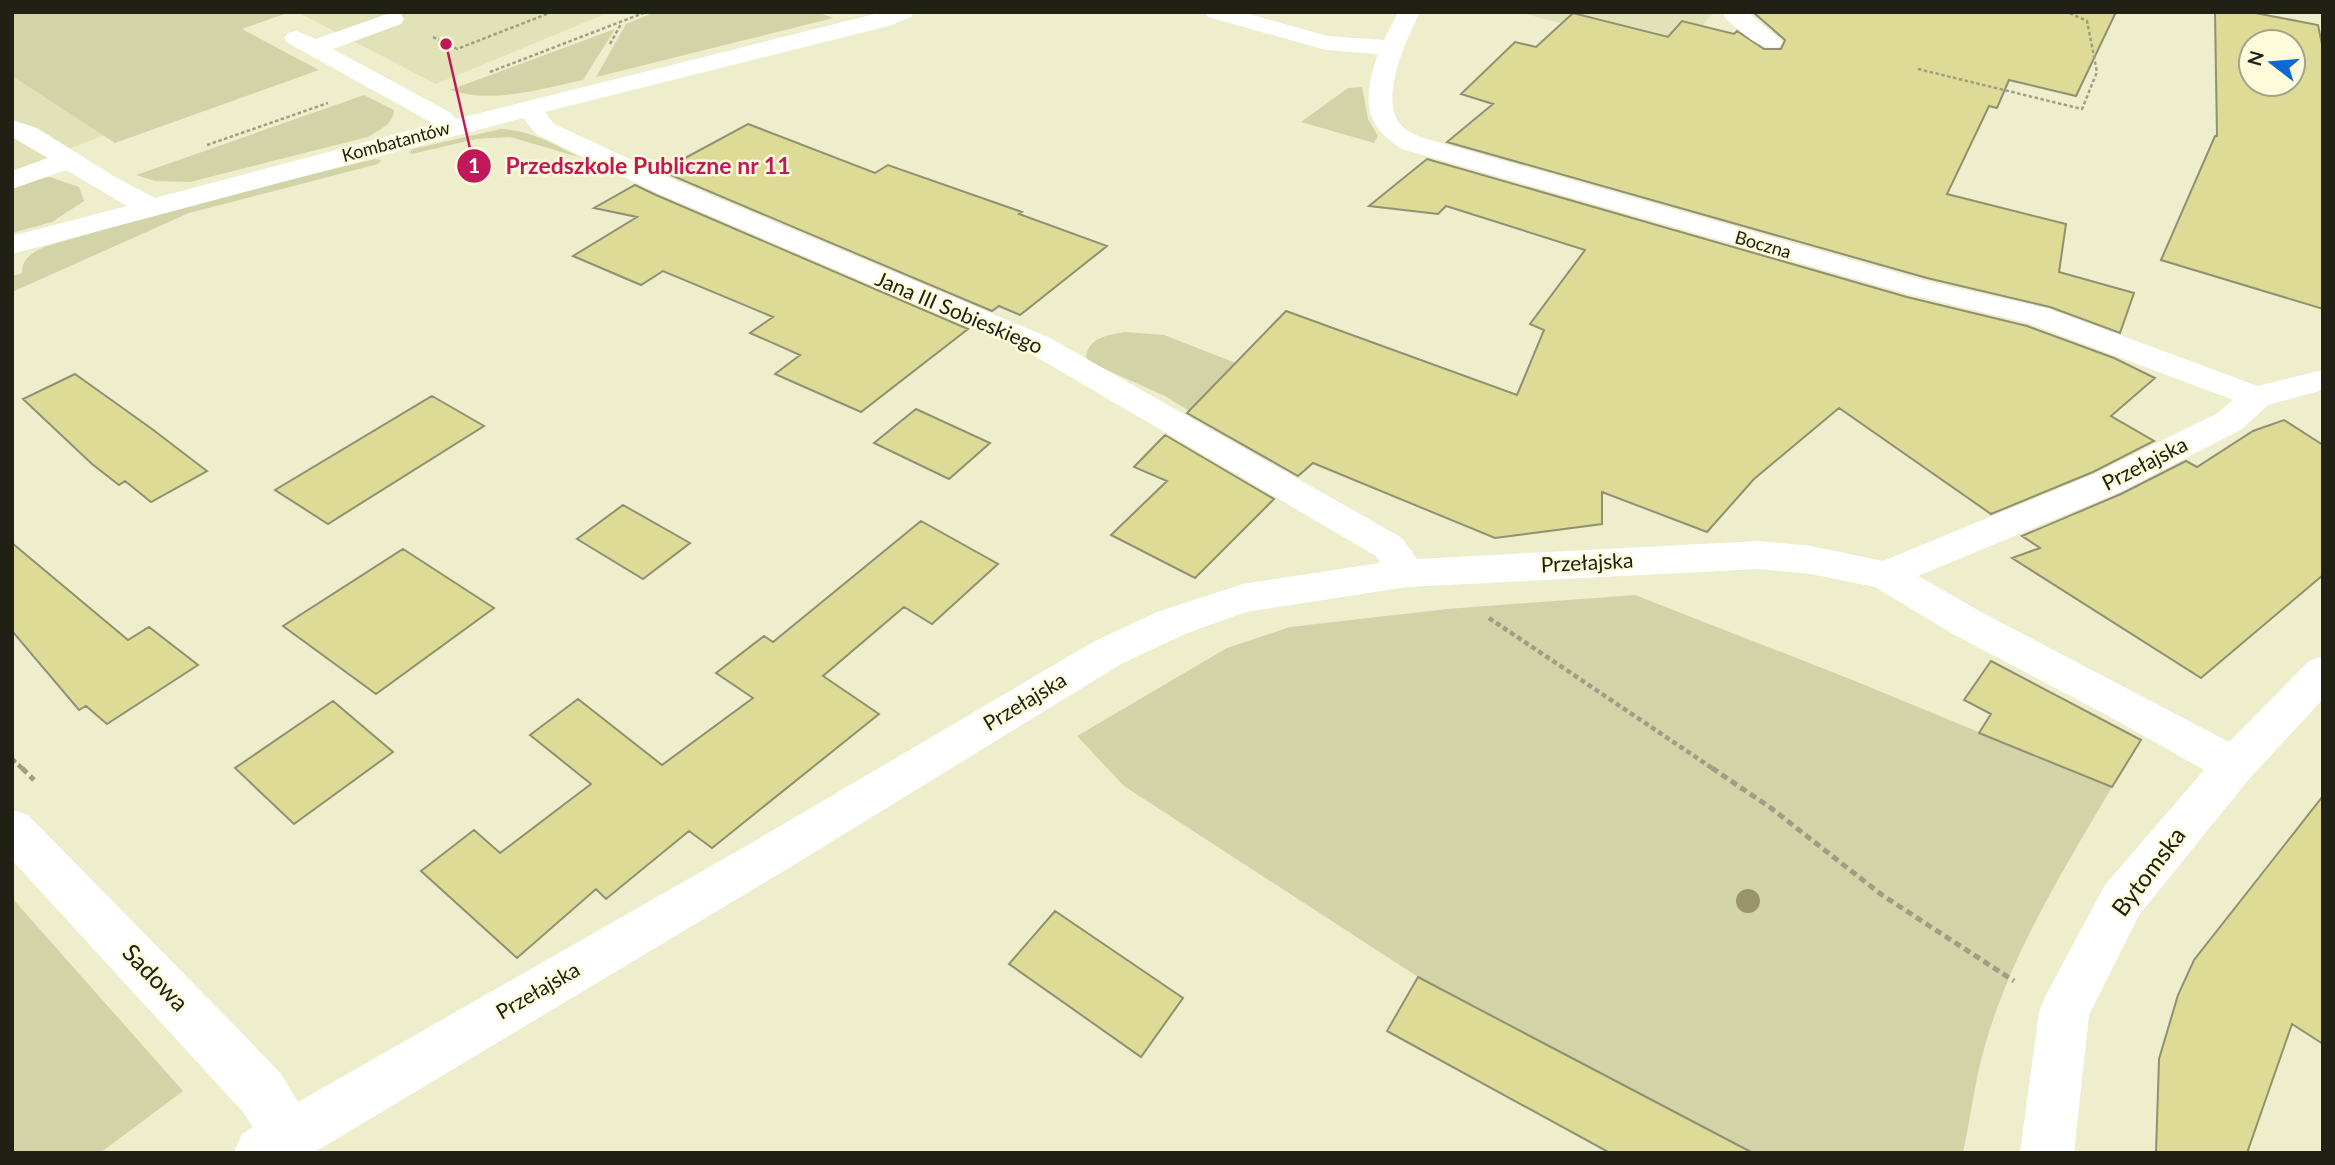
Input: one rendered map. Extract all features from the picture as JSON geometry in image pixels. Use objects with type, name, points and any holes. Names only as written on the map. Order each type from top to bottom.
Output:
[{"type":"street","name":"Kombatantów","points":[[12,245],[450,128],[869,23],[903,12]]},
{"type":"street","points":[[1216,12],[1326,43],[1394,48]]},
{"type":"street","name":"Boczna","points":[[1409,12],[1396,33],[1394,48],[1380,86],[1383,116],[1392,131],[1411,143],[1919,288],[2038,316],[2256,397]]},
{"type":"street","points":[[1737,12],[1735,15],[1771,42]]},
{"type":"street","points":[[393,19],[305,43],[442,118],[450,128]]},
{"type":"street","name":"Jana III Sobieskiego","points":[[529,108],[545,129],[667,187],[1039,345],[1389,547],[1407,573]]},
{"type":"street","points":[[12,128],[28,134],[66,160],[150,207]]},
{"type":"street","points":[[12,181],[66,160]]},
{"type":"street","name":"Przełajska","points":[[1885,575],[2107,483],[2230,421],[2256,397],[2323,380]]},
{"type":"street","name":"Przełajska","points":[[275,1144],[776,852],[1107,653],[1171,623],[1243,597],[1407,573],[1759,555],[1811,560],[1885,575],[1967,623],[2129,707],[2234,766]]},
{"type":"street","name":"Bytomska","points":[[2047,1153],[2064,1012],[2122,900],[2234,766],[2323,672]]},
{"type":"street","name":"Sadowa","points":[[12,829],[256,1086],[275,1144]]},
{"type":"path","points":[[393,19],[457,49],[552,12]]},
{"type":"path","points":[[486,73],[646,12]]},
{"type":"path","points":[[1918,69],[2082,109],[2097,72],[2087,21],[2067,12]]},
{"type":"path","points":[[197,149],[335,101]]},
{"type":"path","points":[[1481,611],[1771,808],[1882,895],[2021,985]]},
{"type":"shaded area","points":[[12,12],[290,12],[242,29],[319,70],[115,143],[12,76]]},
{"type":"shaded area","points":[[297,12],[610,12],[436,84]]},
{"type":"shaded area","points":[[655,12],[817,12],[833,18],[596,77],[626,24]]},
{"type":"shaded area","points":[[1517,12],[1714,12],[1679,53]]},
{"type":"shaded area","points":[[615,29],[583,80],[516,94],[483,96],[450,90]]},
{"type":"shaded area","points":[[12,76],[104,135],[12,172]]},
{"type":"shaded area","points":[[1362,87],[1368,119],[1378,136],[1374,143],[1301,122],[1348,88]]},
{"type":"shaded area","points":[[364,95],[394,110],[388,123],[368,137],[190,182],[155,181],[136,175]]},
{"type":"shaded area","points":[[501,129],[532,135],[579,157],[510,137],[476,139],[412,154],[409,152],[413,149]]},
{"type":"shaded area","points":[[375,159],[382,160],[378,164],[189,213],[12,292],[12,276],[22,273],[26,260],[44,247],[198,202]]},
{"type":"shaded area","points":[[50,177],[79,187],[84,201],[52,222],[12,233],[12,186]]},
{"type":"shaded area","points":[[1125,332],[1164,335],[1236,363],[1189,411],[1165,396],[1089,362],[1086,357],[1088,350],[1095,341]]},
{"type":"shaded area","points":[[1635,595],[1850,679],[2112,787],[2041,911],[2010,975],[1982,1056],[1963,1153],[1753,1153],[1418,977],[1124,786],[1077,736],[1227,648],[1290,627],[1447,609]]},
{"type":"shaded area","points":[[12,898],[183,1091],[100,1153],[12,1153]]},
{"type":"building","points":[[1753,12],[2116,12],[2076,96],[2009,80],[1997,108],[1989,106],[1947,194],[2066,224],[2059,272],[2134,293],[2120,333],[2050,307],[1927,278],[1447,142],[1493,104],[1461,94],[1515,42],[1536,47],[1573,13],[1668,37],[1682,21],[1734,34],[1737,31],[1764,49],[1781,49],[1785,40]]},
{"type":"building","points":[[2215,12],[2250,12],[2318,25],[2323,49],[2323,309],[2161,260],[2215,136]]},
{"type":"building","points":[[748,124],[875,173],[888,165],[1022,212],[1019,214],[1107,246],[1020,315],[999,306],[992,311],[661,171]]},
{"type":"building","points":[[1427,159],[1907,297],[2027,326],[2114,358],[2155,378],[2111,416],[2154,441],[2093,472],[1991,514],[1839,408],[1754,479],[1707,532],[1602,492],[1602,524],[1495,538],[1313,463],[1298,476],[1187,413],[1286,311],[1517,395],[1544,330],[1530,324],[1585,250],[1446,206],[1438,214],[1369,206]]},
{"type":"building","points":[[635,185],[968,329],[861,412],[775,374],[800,355],[750,333],[773,317],[663,271],[641,285],[573,256],[637,217],[594,208]]},
{"type":"building","points":[[75,374],[207,471],[151,502],[125,481],[119,485],[92,464],[23,399]]},
{"type":"building","points":[[432,396],[484,426],[328,524],[275,490]]},
{"type":"building","points":[[916,409],[990,443],[949,479],[874,443]]},
{"type":"building","points":[[2284,420],[2323,445],[2323,575],[2201,678],[2012,558],[2040,548],[2022,536],[2121,494],[2186,461],[2197,467],[2253,431]]},
{"type":"building","points":[[1165,435],[1274,499],[1195,578],[1111,535],[1167,481],[1134,467]]},
{"type":"building","points":[[623,505],[690,543],[643,579],[577,539]]},
{"type":"building","points":[[921,521],[998,564],[932,624],[904,607],[823,676],[879,714],[712,848],[689,831],[606,899],[596,889],[517,958],[421,871],[474,830],[500,853],[591,784],[530,735],[578,699],[662,765],[753,698],[716,673],[764,636],[773,642]]},
{"type":"building","points":[[12,543],[128,640],[149,627],[198,665],[107,724],[86,706],[79,710],[12,631]]},
{"type":"building","points":[[403,549],[494,608],[376,694],[283,626]]},
{"type":"building","points":[[1991,661],[2141,740],[2112,787],[1979,733],[1991,714],[1964,700]]},
{"type":"building","points":[[333,701],[393,752],[294,824],[235,768]]},
{"type":"building","points":[[2323,796],[2323,1044],[2292,1024],[2247,1153],[2156,1153],[2159,1059],[2178,995],[2194,960]]},
{"type":"building","points":[[1055,911],[1183,998],[1141,1057],[1009,964]]},
{"type":"building","points":[[1418,977],[1753,1153],[1610,1153],[1387,1031]]},
{"type":"place","name":"Przedszkole Publiczne nr 11","points":[[446,44]]}]
